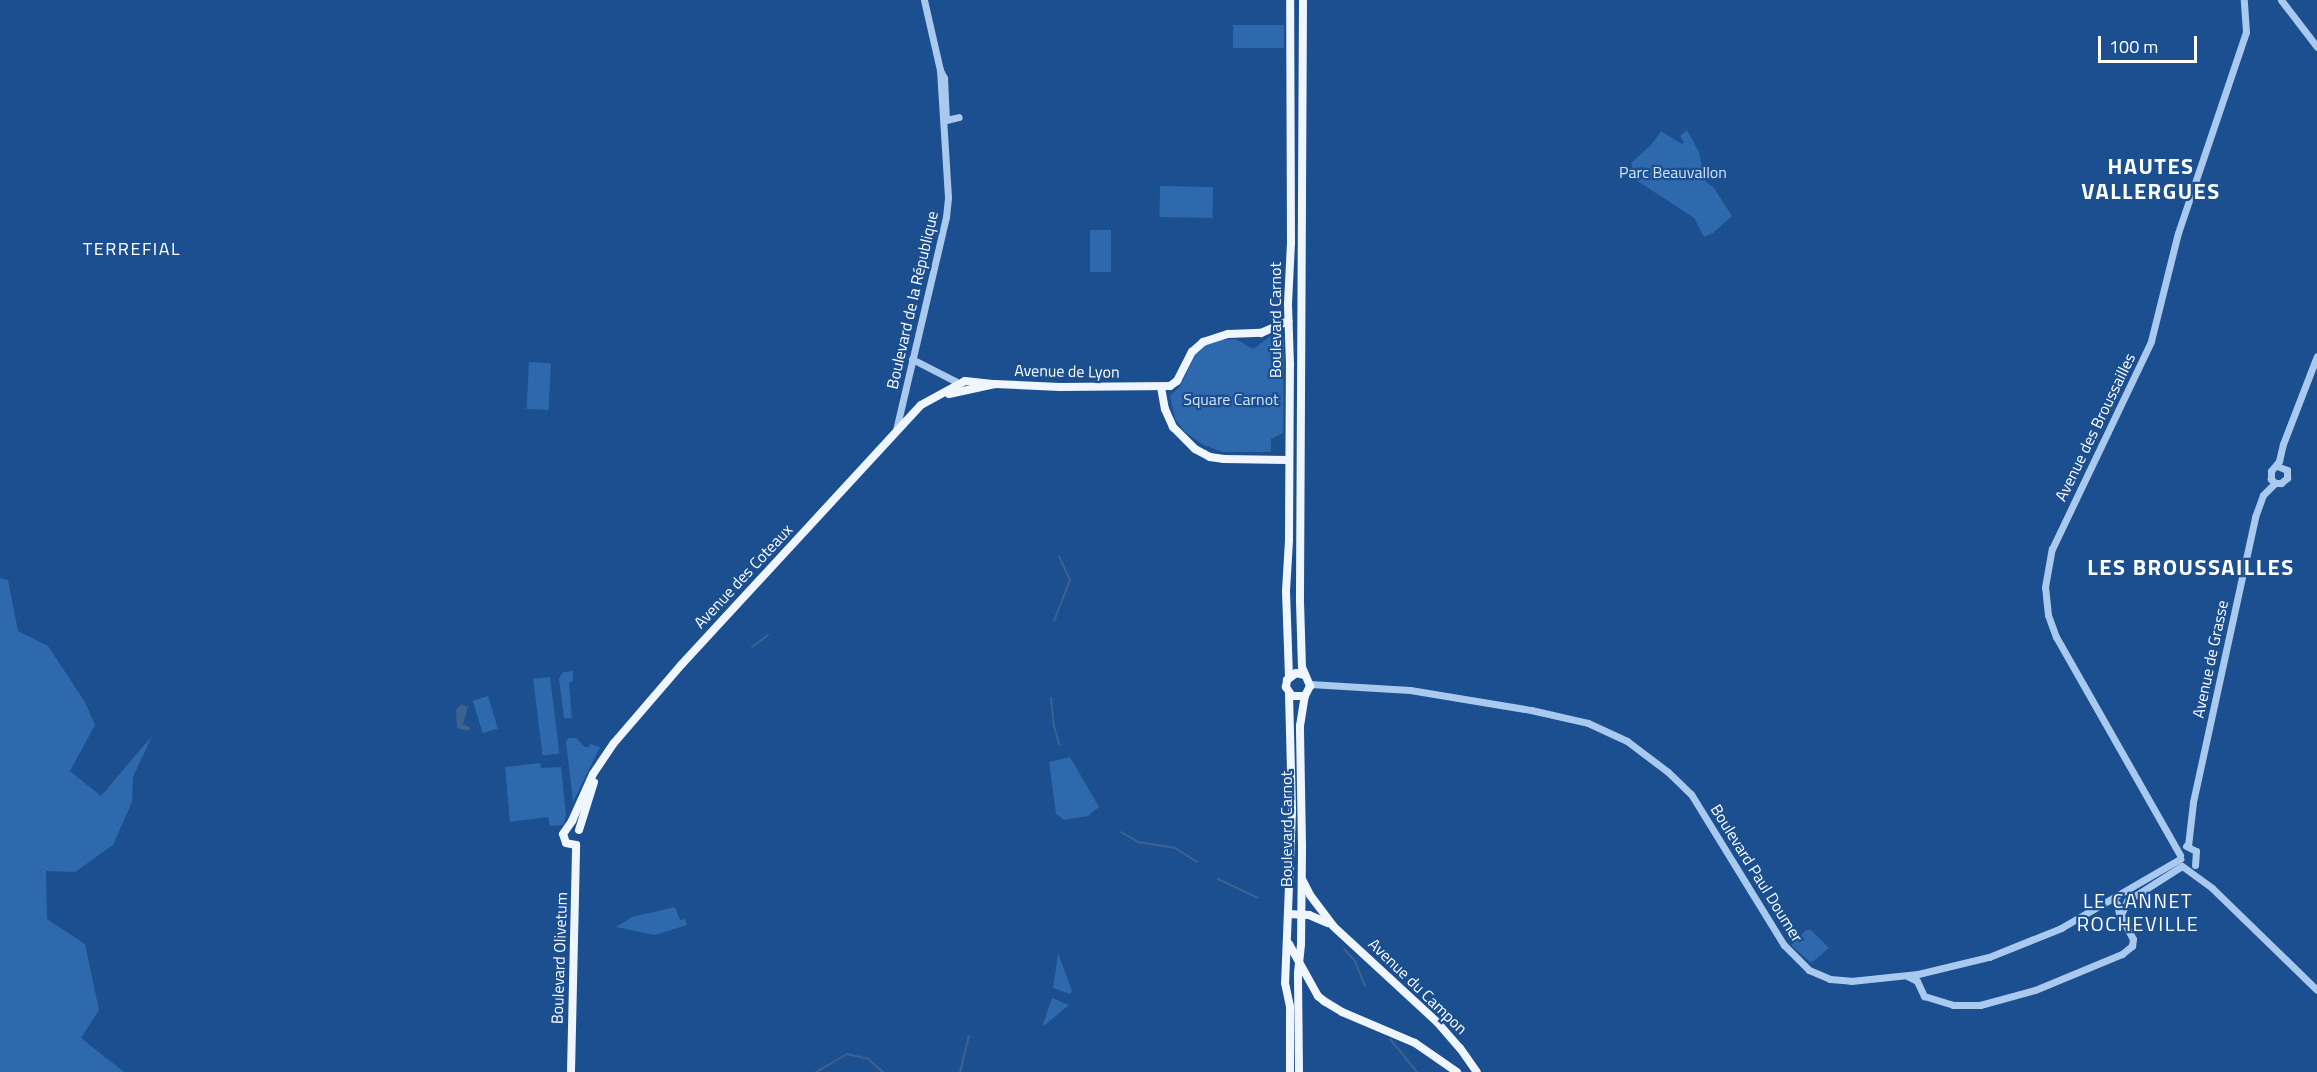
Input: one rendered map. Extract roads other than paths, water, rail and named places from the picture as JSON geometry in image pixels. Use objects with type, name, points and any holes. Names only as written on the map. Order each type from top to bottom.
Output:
[{"type":"main road","name":"Boulevard Carnot","points":[[1289,677],[1286,633],[1289,540],[1290,0]]},
{"type":"main road","name":"Boulevard Carnot","points":[[1303,0],[1300,579],[1305,675]]},
{"type":"main road","points":[[1288,321],[1261,333],[1228,334],[1208,339],[1192,352],[1176,383],[1161,387],[1165,409],[1173,427],[1195,449],[1216,458],[1288,460]]},
{"type":"main road","name":"Avenue des Coteaux","points":[[927,404],[972,384]]},
{"type":"main road","name":"Avenue de Lyon","points":[[995,384],[1161,387]]},
{"type":"main road","name":"Avenue des Coteaux","points":[[566,830],[598,766],[619,738],[682,664],[896,430],[915,412],[956,385],[995,384]]},
{"type":"main road","points":[[1268,461],[1282,466],[1288,472]]},
{"type":"main road","points":[[1296,673],[1305,675],[1310,684],[1305,696],[1298,698],[1289,694],[1286,687],[1289,677],[1296,673]]},
{"type":"main road","name":"Boulevard Carnot","points":[[1289,694],[1292,801],[1285,983],[1290,1007],[1290,1072]]},
{"type":"main road","name":"Boulevard Carnot","points":[[1299,1072],[1298,962],[1302,878],[1300,726],[1305,696]]},
{"type":"main road","name":"Avenue des Coteaux","points":[[579,830],[598,766]]},
{"type":"main road","points":[[574,828],[579,830],[581,838],[576,845],[570,845],[564,841],[566,830],[574,828]]},
{"type":"main road","name":"Boulevard Olivetum","points":[[571,1072],[576,845]]},
{"type":"main road","name":"Avenue du Campon","points":[[1302,878],[1310,895],[1333,926],[1437,1022],[1477,1072]]},
{"type":"main road","name":"Avenue du Campon","points":[[1288,914],[1320,918],[1333,926]]},
{"type":"main road","name":"Boulevard Carnot","points":[[1288,940],[1298,962]]},
{"type":"main road","points":[[1298,962],[1318,996],[1329,1005],[1416,1043],[1457,1072]]},
{"type":"street","name":"Boulevard de la République","points":[[896,430],[946,216],[948,197],[940,70],[924,0]]},
{"type":"street","name":"Avenue des Broussailles","points":[[2185,863],[2056,637],[2048,615],[2045,587],[2052,549],[2151,341],[2178,233],[2246,32],[2244,0]]},
{"type":"street","points":[[2281,0],[2317,47]]},
{"type":"street","name":"Boulevard de la République","points":[[940,70],[944,78],[946,120],[944,140]]},
{"type":"street","points":[[946,120],[959,117]]},
{"type":"street","name":"Avenue de Grasse","points":[[2275,483],[2270,473],[2277,466],[2283,444],[2317,356]]},
{"type":"street","points":[[912,358],[956,381],[956,388],[946,395]]},
{"type":"street","points":[[902,403],[906,412],[915,412]]},
{"type":"street","name":"Avenue de Grasse","points":[[2186,847],[2193,802],[2215,710],[2252,530],[2261,499],[2275,483],[2284,482],[2288,475],[2285,468],[2277,466]]},
{"type":"street","name":"Boulevard Paul Doumer","points":[[1310,684],[1419,691],[1547,713],[1604,729],[1636,747],[1691,794],[1779,938],[1802,965],[1820,976],[1841,981],[1905,975],[1966,964],[2024,944],[2061,928],[2185,863]]},
{"type":"street","points":[[2121,917],[2127,901],[2185,863],[2196,851],[2174,844]]},
{"type":"street","points":[[2185,863],[2186,847]]},
{"type":"street","points":[[2185,863],[2317,990]]},
{"type":"street","points":[[1905,975],[1919,984],[1924,996],[1940,1002],[1969,1006],[1990,1003],[2035,990],[2122,954],[2134,944],[2117,904],[2113,900]]},
{"type":"street","points":[[1919,984],[1923,977],[1933,971]]},
{"type":"waterway","points":[[1054,621],[1070,580],[1059,556]]},
{"type":"waterway","points":[[752,647],[768,635]]},
{"type":"waterway","points":[[1051,698],[1054,726],[1059,744]]},
{"type":"waterway","points":[[1121,832],[1138,842],[1175,848],[1197,862]]},
{"type":"waterway","points":[[1218,879],[1258,898]]},
{"type":"waterway","points":[[1344,949],[1355,961],[1365,986]]},
{"type":"waterway","points":[[960,1072],[969,1036]]},
{"type":"waterway","points":[[1390,1039],[1417,1072]]},
{"type":"waterway","points":[[816,1072],[847,1054],[868,1059],[883,1072]]},
{"type":"district","name":"HAUTES VALLERGUES","points":[[2151,178]]},
{"type":"district","name":"TERREFIAL","points":[[132,249]]},
{"type":"district","name":"LES BROUSSAILLES","points":[[2191,568]]},
{"type":"district","name":"LE CANNET ROCHEVILLE","points":[[2138,912]]},
{"type":"park label","name":"Parc Beauvallon","points":[[1673,172]]},
{"type":"park label","name":"Square Carnot","points":[[1231,399]]}]
